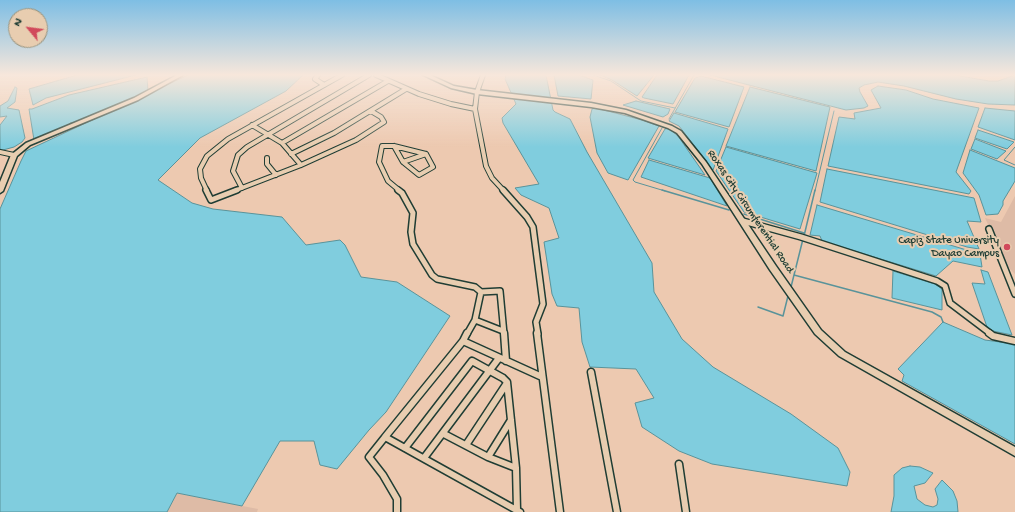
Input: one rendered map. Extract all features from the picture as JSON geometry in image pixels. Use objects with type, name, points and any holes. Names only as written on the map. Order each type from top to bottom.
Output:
[{"type":"main road","points":[[0,191],[14,155],[28,144],[138,99]]},
{"type":"main road","name":"Roxas City Circumferential Road","points":[[540,99],[562,101],[626,112],[660,122],[679,132],[704,163],[773,268],[818,332],[842,354],[1015,452]]},
{"type":"street","points":[[299,99],[214,148],[207,156],[200,170],[201,178],[212,200],[301,165],[349,144],[384,122],[381,117],[371,111]]},
{"type":"street","points":[[242,188],[233,171],[238,155],[247,147],[329,99]]},
{"type":"street","points":[[282,143],[357,99]]},
{"type":"street","points":[[291,154],[334,133],[390,99]]},
{"type":"street","points":[[434,99],[476,109]]},
{"type":"street","points":[[476,99],[476,109],[486,166],[492,178],[527,217],[533,227],[543,304],[536,322],[560,512]]},
{"type":"street","points":[[252,125],[282,143],[301,165]]},
{"type":"street","points":[[394,146],[403,162],[419,175],[433,167],[426,154],[394,146],[382,146],[379,162],[388,181],[402,193],[413,213],[411,232],[413,244],[432,275],[437,279],[465,284],[475,287],[481,292],[500,291],[506,361]]},
{"type":"street","points":[[0,152],[14,155]]},
{"type":"street","points":[[403,162],[426,154]]},
{"type":"street","points":[[267,158],[267,164],[276,175]]},
{"type":"street","points":[[743,221],[801,237],[937,281],[945,286],[950,303],[972,321],[993,336],[1015,341]]},
{"type":"street","points":[[989,229],[1015,294]]},
{"type":"street","points":[[397,512],[397,499],[383,475],[369,457],[464,341],[475,320],[481,292]]},
{"type":"street","points":[[475,320],[503,331]]},
{"type":"street","points":[[464,341],[542,377]]},
{"type":"street","points":[[424,458],[444,434],[499,358]]},
{"type":"street","points":[[405,448],[472,361],[491,371],[507,382],[516,468],[518,511]]},
{"type":"street","points":[[591,372],[617,512]]},
{"type":"street","points":[[466,445],[507,382]]},
{"type":"street","points":[[488,456],[511,420]]},
{"type":"street","points":[[444,434],[516,468]]},
{"type":"street","points":[[385,437],[518,511]]},
{"type":"street","points":[[679,464],[686,512]]},
{"type":"shaded area","name":"Capiz State University Dayao Campus","points":[[1015,196],[1015,274],[1008,267],[985,218],[1001,222]]},
{"type":"shaded area","points":[[177,493],[258,509],[257,512],[167,512]]},
{"type":"water","points":[[9,99],[15,99],[15,102],[7,108],[19,110],[25,138],[14,147],[3,150],[0,149],[0,125],[7,116],[0,117],[0,106]]},
{"type":"water","points":[[31,99],[44,99],[33,105]]},
{"type":"water","points":[[59,99],[135,99],[82,122],[70,123],[67,128],[34,140],[29,109]]},
{"type":"water","points":[[137,99],[272,99],[200,138],[158,180],[192,203],[213,209],[282,217],[306,245],[340,240],[345,245],[361,277],[397,282],[450,316],[386,412],[337,469],[320,465],[314,441],[280,441],[242,506],[177,493],[167,512],[0,512],[0,209],[26,151]]},
{"type":"water","points":[[514,99],[551,99],[553,110],[570,119],[587,152],[652,263],[654,292],[682,339],[713,367],[791,414],[838,448],[850,472],[847,486],[712,464],[679,451],[642,427],[635,403],[654,398],[636,369],[590,367],[582,342],[579,308],[557,306],[552,294],[544,242],[559,238],[549,208],[521,195],[515,188],[539,184],[503,123],[502,118],[516,104]]},
{"type":"water","points":[[648,99],[676,99],[673,104]]},
{"type":"water","points":[[683,99],[740,99],[729,127],[675,112]]},
{"type":"water","points":[[745,99],[798,99],[830,107],[816,171],[726,146]]},
{"type":"water","points":[[803,99],[864,99],[868,106],[864,108],[846,110]]},
{"type":"water","points":[[876,99],[933,99],[979,108],[956,172],[971,191],[969,194],[828,166],[839,117],[855,119],[854,113],[881,108]]},
{"type":"water","points":[[956,99],[1015,99],[1015,105],[988,104]]},
{"type":"water","points":[[636,101],[670,109],[668,114],[663,117],[623,105]]},
{"type":"water","points":[[596,108],[659,126],[628,180],[608,173],[597,153],[590,117],[592,109]]},
{"type":"water","points":[[985,108],[1015,111],[1015,140],[978,127]]},
{"type":"water","points":[[674,113],[728,129],[713,170],[679,126],[669,121]]},
{"type":"water","points":[[668,128],[678,136],[705,175],[648,158],[665,129]]},
{"type":"water","points":[[978,130],[1014,142],[1007,149],[975,138]]},
{"type":"water","points":[[975,139],[1006,151],[997,159],[971,149]]},
{"type":"water","points":[[726,147],[817,173],[800,229],[744,212],[716,171]]},
{"type":"water","points":[[970,150],[1015,168],[1015,181],[1003,201],[1003,205],[998,214],[986,215],[979,195],[963,173]]},
{"type":"water","points":[[649,160],[710,178],[727,206],[641,177]]},
{"type":"water","points":[[827,169],[974,198],[981,222],[967,221],[979,249],[967,247],[820,202]]},
{"type":"water","points":[[817,205],[980,254],[982,267],[953,261],[936,276],[822,241],[820,236],[810,235]]},
{"type":"water","points":[[981,270],[988,272],[1012,335],[988,330],[972,283],[985,284]]},
{"type":"water","points":[[893,271],[935,284],[942,289],[942,310],[892,298]]},
{"type":"water","points":[[943,322],[985,340],[1015,344],[1015,444],[902,381],[904,375],[898,369]]},
{"type":"water","points":[[910,466],[920,467],[933,473],[925,483],[914,486],[917,499],[925,505],[933,507],[937,505],[938,499],[935,489],[942,480],[953,491],[957,501],[958,512],[891,512],[894,496],[894,475],[902,468]]},
{"type":"waterway","points":[[638,99],[641,101],[675,108]]},
{"type":"waterway","points":[[669,119],[680,99]]},
{"type":"waterway","points":[[815,191],[834,111]]},
{"type":"waterway","points":[[662,128],[633,180],[635,182],[665,191]]},
{"type":"waterway","points":[[1015,147],[1004,160],[1015,165]]},
{"type":"waterway","points":[[662,190],[729,210]]},
{"type":"waterway","points":[[804,236],[815,190]]},
{"type":"waterway","points":[[744,214],[804,233]]},
{"type":"waterway","points":[[794,275],[803,239]]},
{"type":"waterway","points":[[791,287],[794,275]]},
{"type":"waterway","points":[[794,275],[932,312],[941,317],[943,322]]},
{"type":"waterway","points":[[758,307],[783,316],[788,296]]},
{"type":"place","name":"Capiz State University Dayao Campus","points":[[1007,247]]}]
